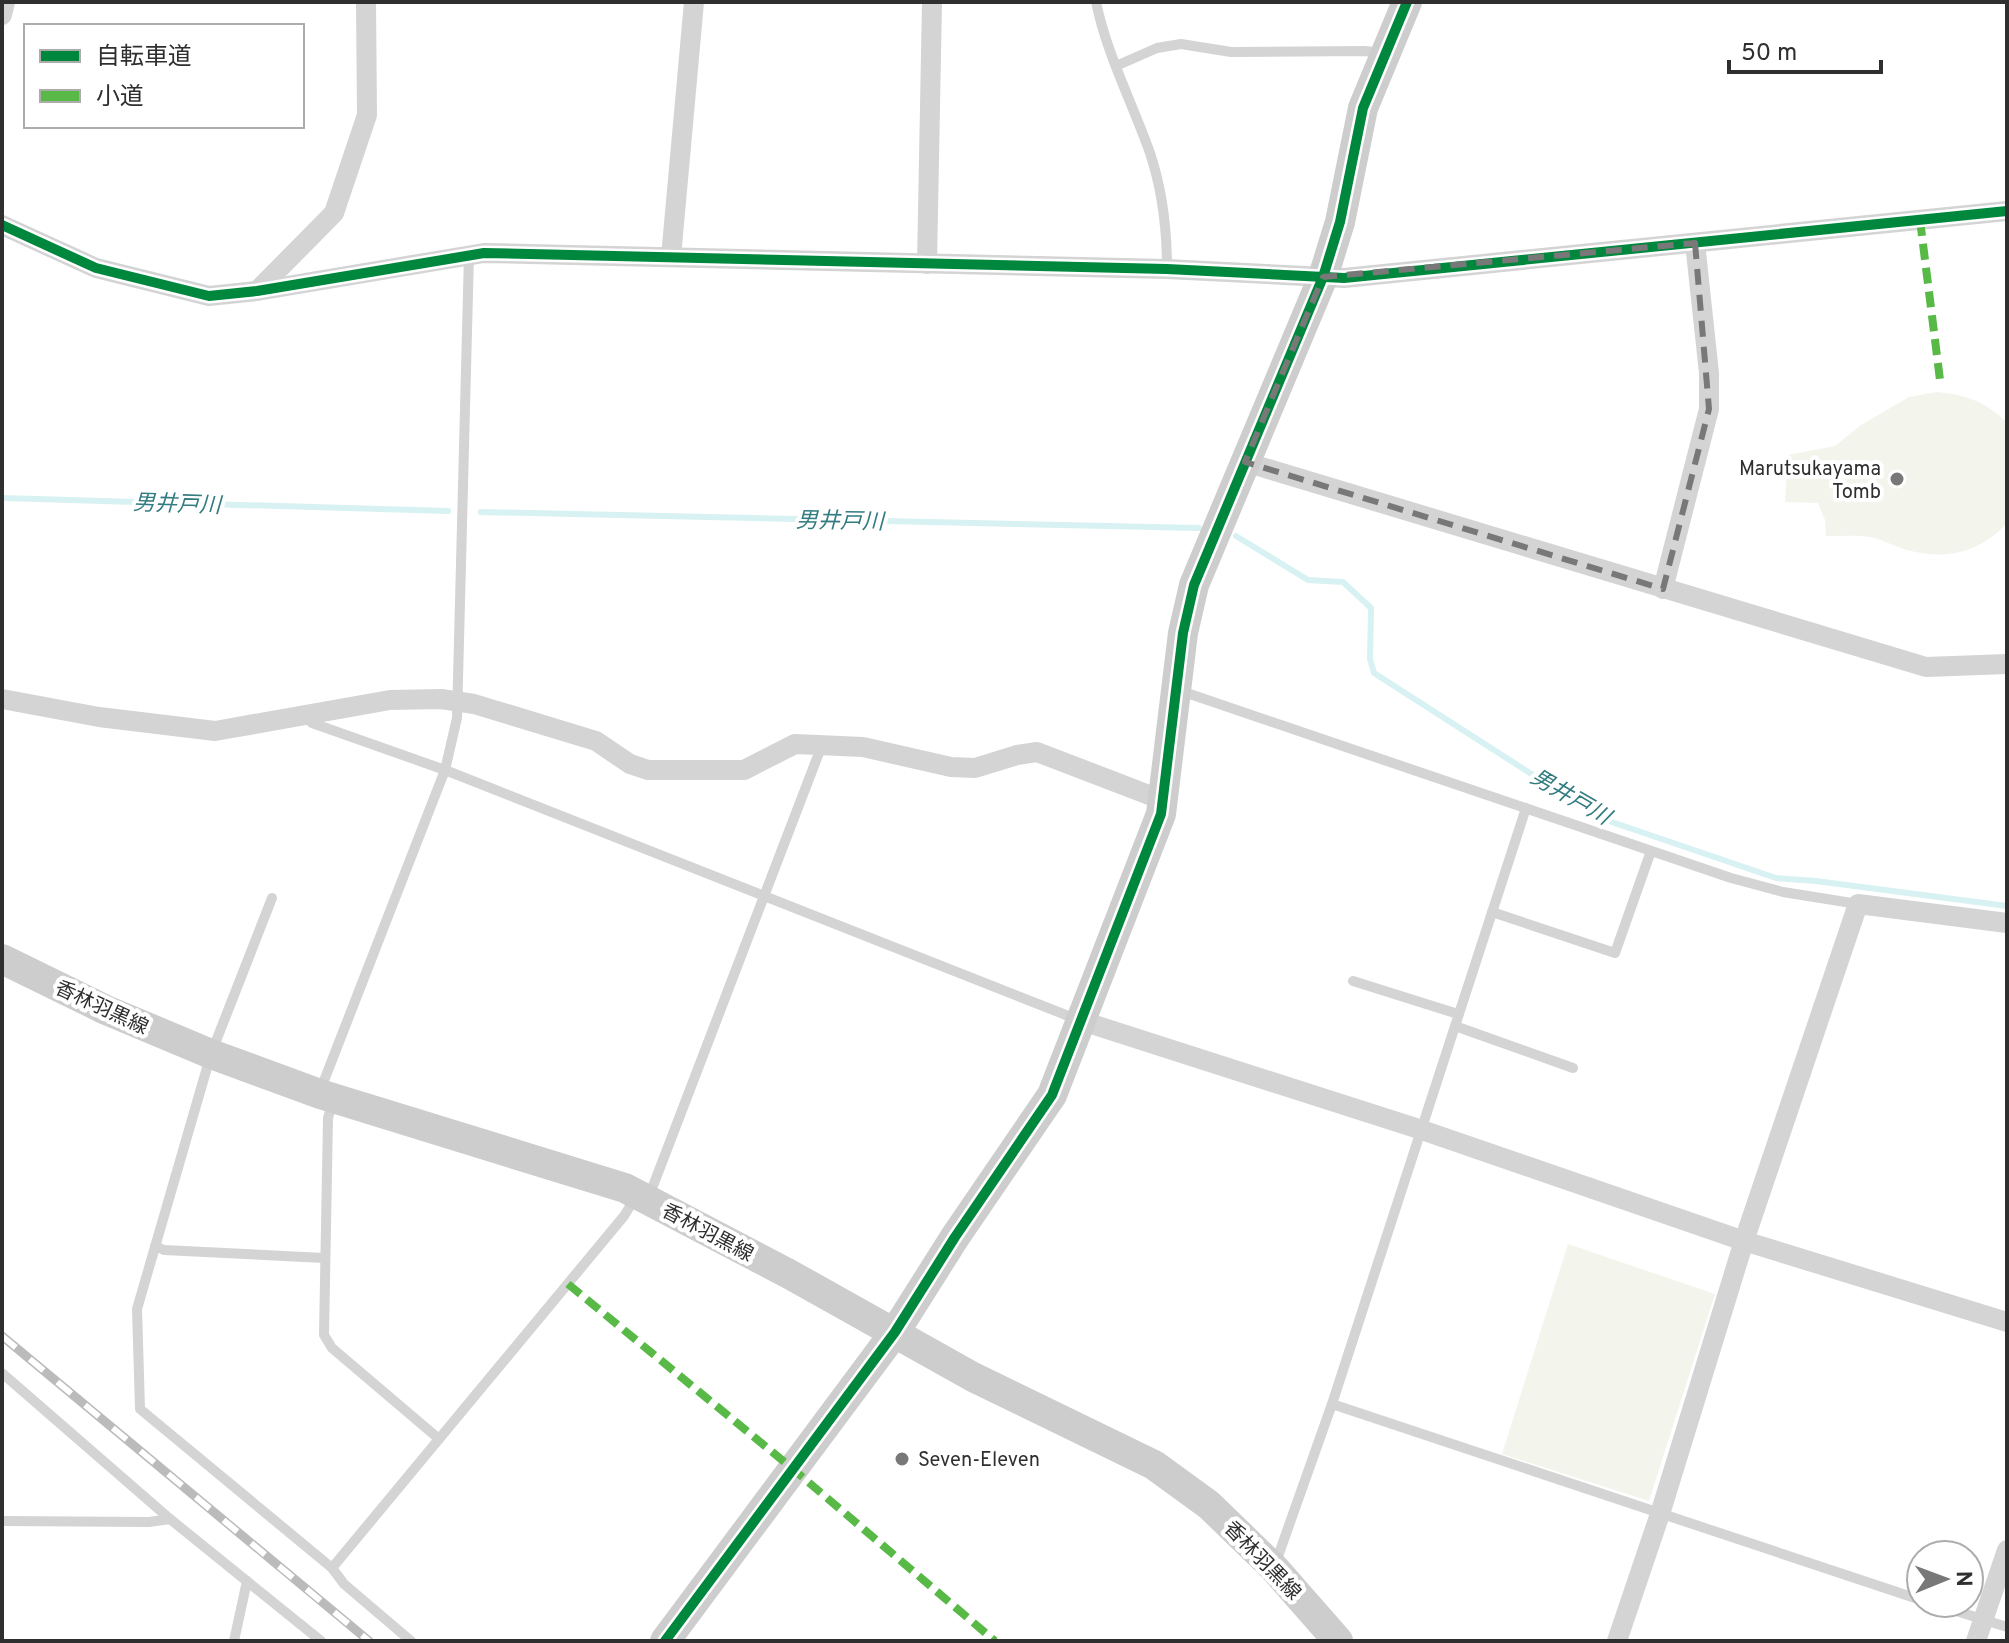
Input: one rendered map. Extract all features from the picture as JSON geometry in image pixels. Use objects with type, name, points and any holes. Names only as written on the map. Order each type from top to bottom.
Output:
[{"type":"street","points":[[2,15],[5,2]]},
{"type":"street","points":[[257,291],[334,213],[367,115],[366,2]]},
{"type":"street","points":[[671,257],[694,2]]},
{"type":"street","points":[[927,264],[932,2]]},
{"type":"street","points":[[665,1641],[895,1332],[955,1237],[1052,1095],[1157,828],[1185,621],[1194,585],[1323,277],[1340,222],[1363,108],[1407,2]]},
{"type":"street","points":[[2,225],[96,268],[209,296],[257,291],[469,254],[1167,269],[1344,278],[2007,211]]},
{"type":"street","points":[[1663,589],[1709,409],[1709,373],[1695,243]]},
{"type":"street","points":[[1245,462],[1926,667],[2007,664]]},
{"type":"street","points":[[2,699],[99,717],[215,731],[390,700],[441,699],[596,741],[630,764],[648,770],[744,770],[795,744],[863,747],[951,767],[975,768],[1037,752],[1162,800]]},
{"type":"street","points":[[1617,1641],[1660,1514],[1744,1241],[1858,904],[2007,923]]},
{"type":"street","name":"香林羽黒線","points":[[2,959],[106,1010],[211,1054],[327,1096],[625,1188],[973,1377],[1154,1465],[1209,1505],[1274,1568],[1338,1641]]},
{"type":"street","points":[[1082,1021],[1419,1129],[1744,1241],[2007,1322]]},
{"type":"street","points":[[1976,1641],[2007,1550]]},
{"type":"lane","points":[[1096,2],[1103,36],[1154,168],[1167,248],[1167,269]]},
{"type":"lane","points":[[1116,66],[1157,48],[1181,44],[1231,52],[1384,53]]},
{"type":"lane","points":[[439,1439],[332,1348],[324,1335],[327,1096],[445,770],[459,702],[469,254]]},
{"type":"lane","points":[[1176,689],[1651,851],[1783,892],[1858,904]]},
{"type":"lane","points":[[303,714],[312,723],[445,770],[1082,1021]]},
{"type":"lane","points":[[332,1568],[642,1198],[822,745]]},
{"type":"lane","points":[[1274,1568],[1332,1404],[1526,808]]},
{"type":"lane","points":[[1492,912],[1615,953],[1651,851]]},
{"type":"lane","points":[[272,898],[211,1054],[137,1309],[140,1409],[332,1568],[344,1584],[411,1641]]},
{"type":"lane","points":[[1353,981],[1458,1014]]},
{"type":"lane","points":[[1455,1026],[1573,1068]]},
{"type":"lane","points":[[155,1246],[164,1250],[324,1258]]},
{"type":"lane","points":[[2,1373],[170,1519],[321,1641]]},
{"type":"lane","points":[[1332,1404],[1905,1595]]},
{"type":"lane","points":[[2,1521],[149,1522],[170,1519]]},
{"type":"lane","points":[[234,1641],[247,1581]]},
{"type":"lane","points":[[1980,1619],[2007,1627]]},
{"type":"highlighted area","points":[[1695,243],[1709,409],[1663,589],[1245,462],[1323,277]]},
{"type":"shaded area","name":"Marutsukayama Tomb","points":[[1936,392],[1974,400],[2007,422],[2007,523],[1997,533],[1963,551],[1925,554],[1870,537],[1826,536],[1825,520],[1818,503],[1785,502],[1788,455],[1835,446],[1861,425],[1909,397]]},
{"type":"shaded area","points":[[1568,1244],[1715,1294],[1649,1501],[1502,1454]]},
{"type":"waterway","name":"男井戸川","points":[[2,498],[448,511]]},
{"type":"waterway","name":"男井戸川","points":[[481,512],[1199,528]]},
{"type":"waterway","name":"男井戸川","points":[[1236,536],[1308,580],[1343,582],[1371,608],[1370,659],[1374,673],[1600,818],[1776,878],[2007,906]]},
{"type":"railway","points":[[2,1336],[369,1641]]},
{"type":"marked path","points":[[1920,220],[1940,380]]},
{"type":"marked path","points":[[568,1284],[995,1641]]},
{"type":"cycle path","points":[[665,1641],[895,1332],[955,1237],[1052,1095],[1161,814],[1183,633],[1194,585],[1323,277],[1340,222],[1363,108],[1407,2]]},
{"type":"cycle path","points":[[2,225],[96,268],[209,296],[257,291],[484,253],[1167,269],[1344,278],[2007,211]]},
{"type":"place","name":"Marutsukayama Tomb","points":[[1897,479]]},
{"type":"place","name":"Seven-Eleven","points":[[902,1459]]}]
